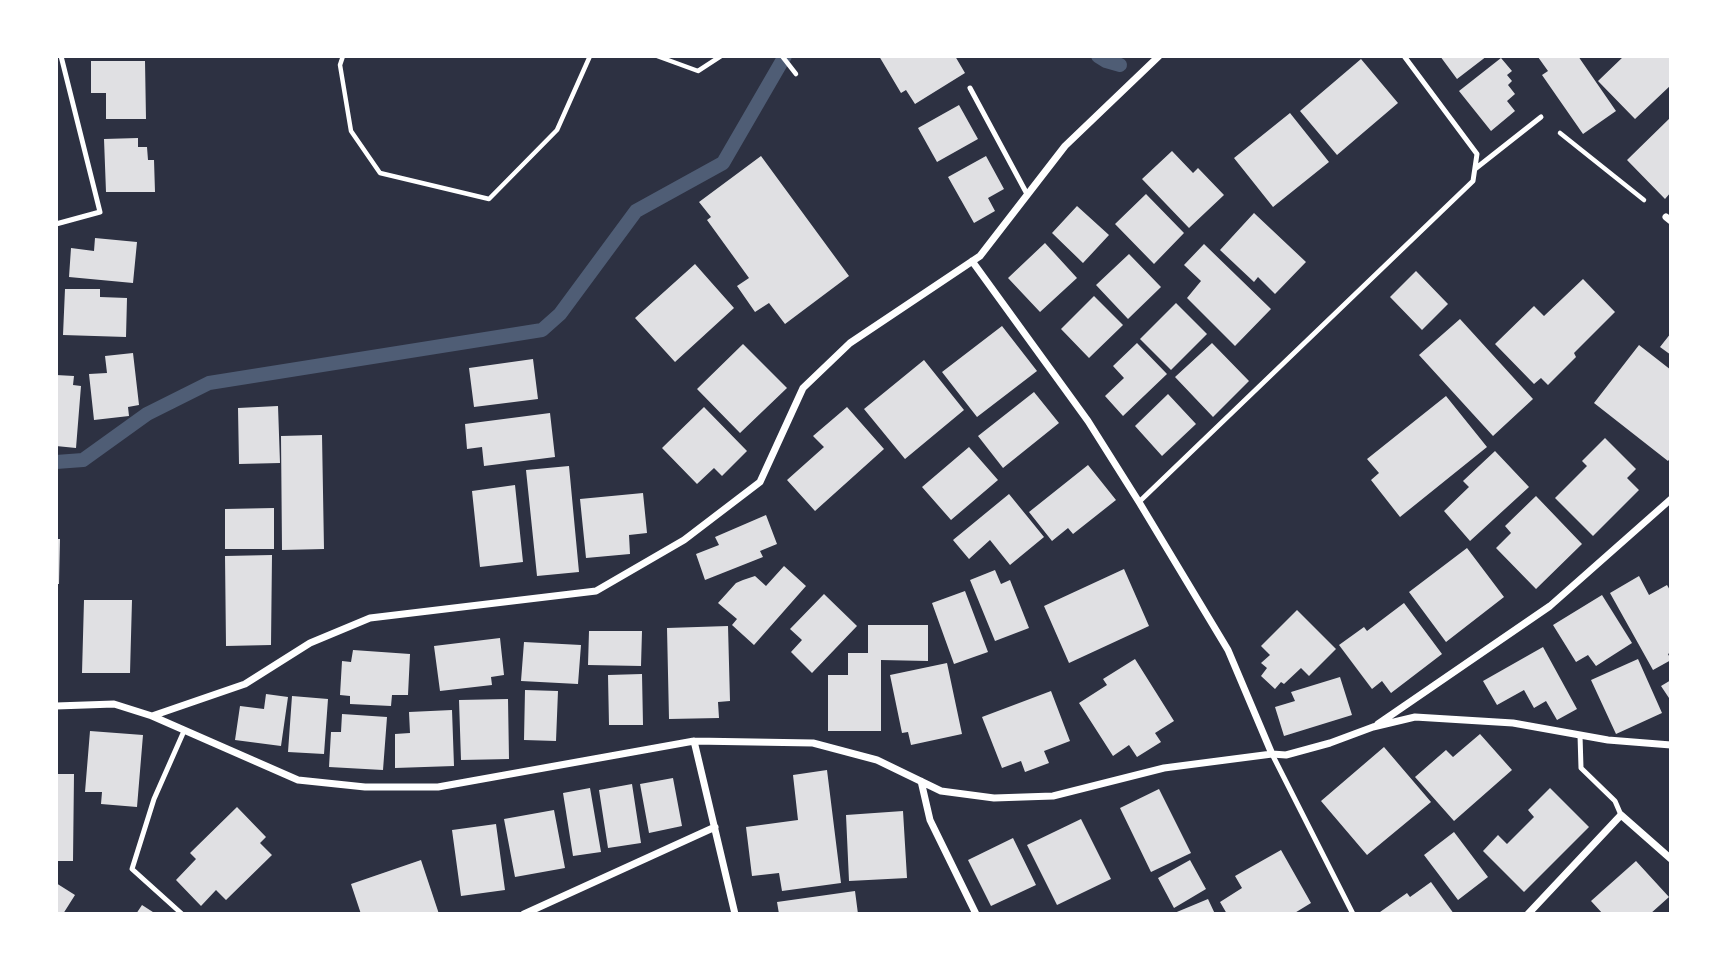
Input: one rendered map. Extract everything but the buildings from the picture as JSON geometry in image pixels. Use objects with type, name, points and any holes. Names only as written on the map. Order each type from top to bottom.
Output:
[{"type":"street","points":[[152,716],[246,684],[310,643],[370,618],[596,591],[684,540],[760,482],[803,388],[850,343],[980,256],[1065,146],[1159,56]]},
{"type":"street","points":[[972,261],[1088,421],[1139,502],[1228,650],[1272,754]]},
{"type":"street","points":[[1373,727],[1550,606],[1671,499]]},
{"type":"street","points":[[56,706],[114,704],[152,716],[298,780],[365,787],[438,787],[694,741],[813,743],[877,760],[941,791],[994,798],[1054,796],[1164,768],[1272,754],[1286,755],[1373,727],[1415,717],[1513,723],[1580,735],[1671,745]]},
{"type":"street","points":[[694,741],[735,914]]},
{"type":"street","points":[[920,781],[930,820],[976,914]]},
{"type":"street","points":[[1528,914],[1621,815],[1671,859]]},
{"type":"street","points":[[524,914],[715,827]]},
{"type":"lane","points":[[56,224],[100,212],[61,56]]},
{"type":"lane","points":[[1139,502],[1473,181],[1477,154],[1404,56]]},
{"type":"lane","points":[[970,88],[1027,194]]},
{"type":"lane","points":[[1475,169],[1541,117]]},
{"type":"lane","points":[[182,914],[132,869],[153,799],[184,731]]},
{"type":"lane","points":[[1580,735],[1581,768],[1615,802],[1621,815]]},
{"type":"lane","points":[[1272,754],[1353,914]]},
{"type":"path","points":[[342,56],[340,65],[351,131],[380,173],[489,199],[557,130],[590,56]]},
{"type":"path","points":[[657,56],[698,71],[721,56]]},
{"type":"path","points":[[782,56],[796,74]]},
{"type":"path","points":[[1541,117],[1669,220]]},
{"type":"waterway","points":[[56,462],[83,460],[147,414],[209,383],[542,330],[560,314],[636,211],[723,163],[785,56]]},
{"type":"waterway","points":[[1098,56],[1120,65]]}]
